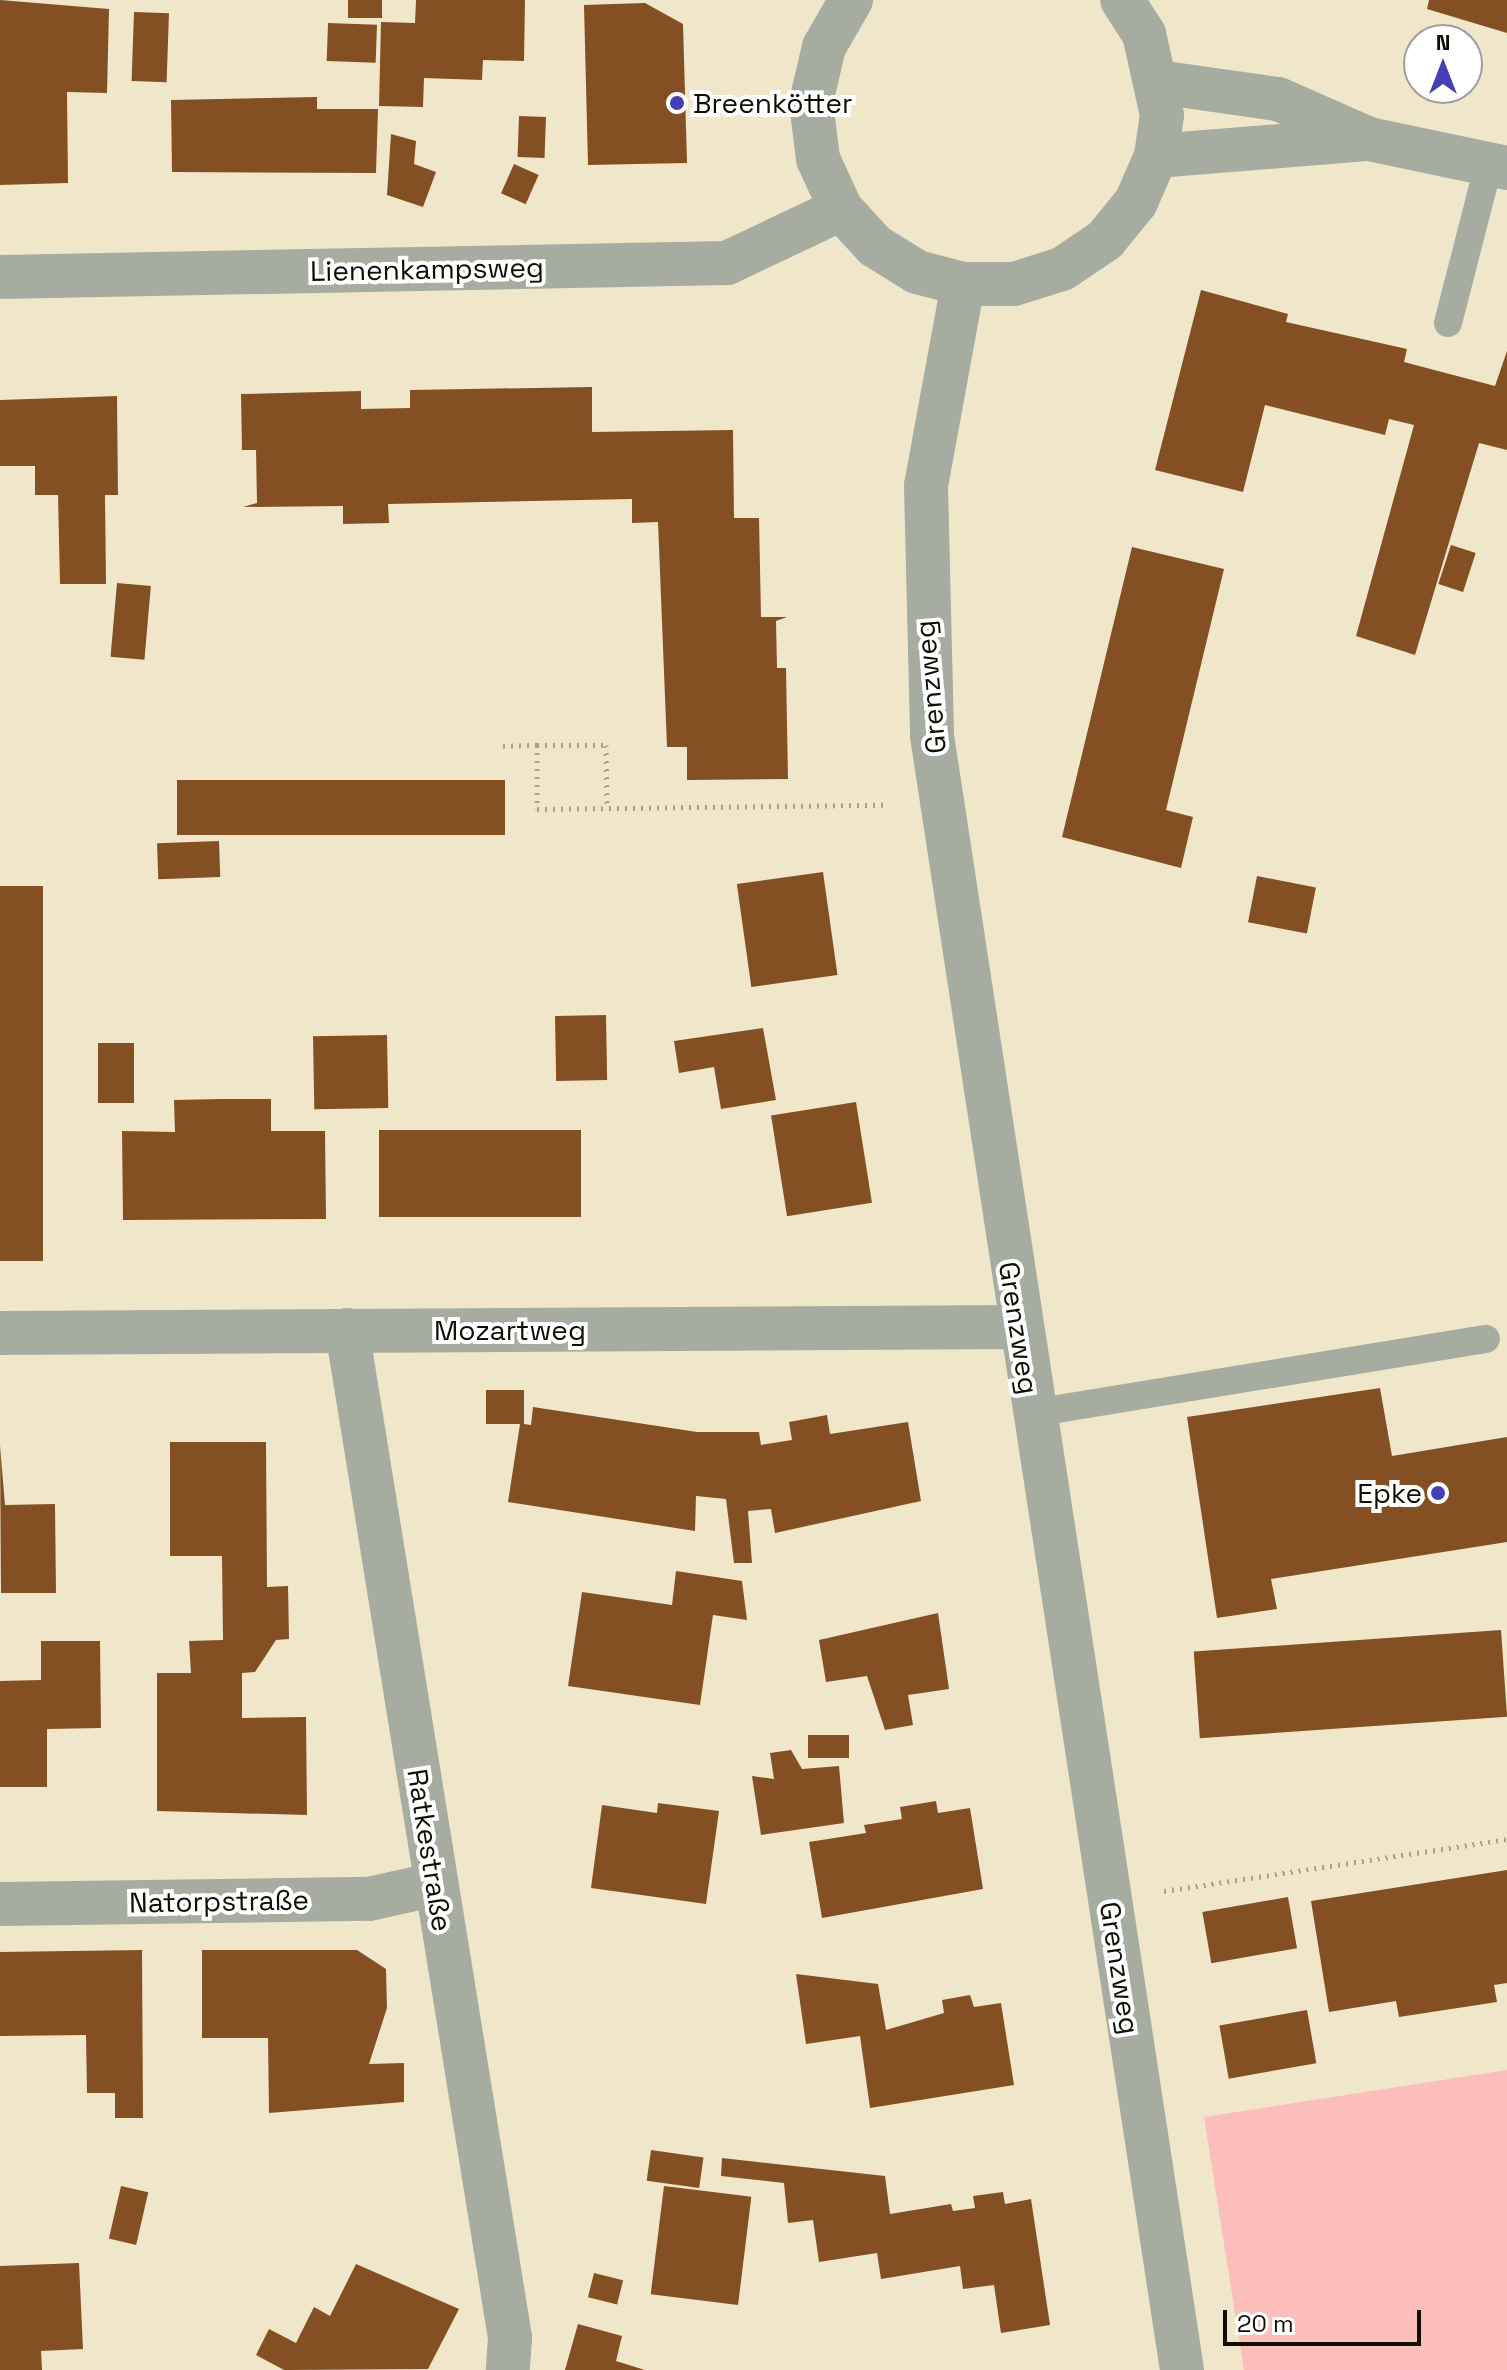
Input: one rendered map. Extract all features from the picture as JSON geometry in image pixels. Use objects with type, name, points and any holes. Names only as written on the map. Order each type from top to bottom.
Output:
[{"type":"street","points":[[851,0],[824,47],[811,102],[818,159],[841,209],[875,246],[917,272],[963,284],[1014,284],[1062,269],[1113,230],[1136,202],[1156,156],[1158,82],[1144,34],[1122,0]]},
{"type":"street","points":[[1158,82],[1278,99],[1369,139],[1498,166]]},
{"type":"street","points":[[1156,156],[1369,139]]},
{"type":"street","name":"Lienenkampsweg","points":[[0,277],[727,263],[841,209]]},
{"type":"street","name":"Grenzweg","points":[[963,284],[926,486],[923,595],[942,804],[1019,1327],[1182,2370]]},
{"type":"street","name":"Mozartweg","points":[[0,1333],[1019,1327]]},
{"type":"street","name":"Ratkestraße","points":[[347,1330],[510,2338],[508,2370]]},
{"type":"street","name":"Natorpstraße","points":[[0,1904],[369,1899],[436,1884]]},
{"type":"lane","points":[[1448,323],[1498,166]]},
{"type":"lane","points":[[1033,1413],[1486,1339]]},
{"type":"path","points":[[537,745],[537,809],[942,804]]},
{"type":"path","points":[[503,746],[606,745],[607,808]]},
{"type":"path","points":[[1109,1900],[1507,1839]]},
{"type":"shaded area","points":[[1507,2070],[1507,2370],[1244,2370],[1204,2117]]},
{"type":"building","points":[[0,0],[109,9],[107,93],[67,92],[68,183],[0,185]]},
{"type":"building","points":[[348,0],[382,0],[382,18],[348,18]]},
{"type":"building","points":[[416,0],[525,0],[524,61],[483,60],[482,80],[424,78],[423,107],[379,106],[381,22],[415,23]]},
{"type":"building","points":[[1429,0],[1507,0],[1507,33],[1483,24],[1427,9]]},
{"type":"building","points":[[645,3],[683,24],[687,163],[588,165],[584,5]]},
{"type":"building","points":[[134,12],[169,13],[167,82],[132,81]]},
{"type":"building","points":[[328,23],[377,25],[376,63],[327,61]]},
{"type":"building","points":[[317,97],[317,109],[378,109],[376,173],[172,172],[171,100]]},
{"type":"building","points":[[519,116],[546,117],[545,158],[518,157]]},
{"type":"building","points":[[391,134],[416,141],[414,164],[436,172],[423,207],[387,195]]},
{"type":"building","points":[[514,164],[539,175],[526,204],[501,193]]},
{"type":"building","points":[[1201,290],[1288,314],[1286,322],[1407,349],[1404,362],[1495,386],[1507,351],[1507,450],[1479,443],[1415,655],[1356,636],[1414,425],[1389,419],[1385,435],[1265,405],[1243,492],[1155,470]]},
{"type":"building","points":[[592,387],[592,432],[733,430],[734,518],[759,518],[761,617],[787,617],[776,621],[777,668],[786,668],[788,779],[687,780],[687,747],[667,747],[658,522],[632,523],[632,499],[388,504],[389,523],[343,524],[343,506],[243,507],[257,503],[256,450],[242,450],[241,394],[361,391],[361,409],[410,408],[410,390]]},
{"type":"building","points":[[117,396],[118,495],[105,495],[106,584],[60,584],[58,495],[35,495],[35,466],[0,466],[0,400]]},
{"type":"building","points":[[1451,545],[1476,553],[1463,592],[1438,584]]},
{"type":"building","points":[[1132,547],[1224,569],[1166,810],[1193,817],[1181,868],[1062,837]]},
{"type":"building","points":[[117,583],[151,586],[144,660],[111,657]]},
{"type":"building","points":[[177,780],[505,780],[505,835],[177,835]]},
{"type":"building","points":[[219,841],[220,877],[158,879],[157,843]]},
{"type":"building","points":[[823,872],[837,975],[751,987],[737,884]]},
{"type":"building","points":[[1257,876],[1316,887],[1307,934],[1248,922]]},
{"type":"building","points":[[0,886],[43,886],[43,1261],[0,1261]]},
{"type":"building","points":[[606,1015],[607,1080],[556,1081],[555,1016]]},
{"type":"building","points":[[763,1028],[776,1100],[721,1109],[714,1067],[679,1073],[674,1041]]},
{"type":"building","points":[[387,1035],[388,1108],[314,1109],[313,1036]]},
{"type":"building","points":[[98,1043],[134,1043],[134,1103],[98,1103]]},
{"type":"building","points":[[271,1099],[271,1131],[325,1131],[326,1219],[123,1220],[122,1131],[175,1132],[174,1100]]},
{"type":"building","points":[[856,1102],[872,1203],[787,1216],[771,1115]]},
{"type":"building","points":[[379,1130],[581,1130],[581,1217],[379,1217]]},
{"type":"building","points":[[1380,1388],[1392,1456],[1507,1437],[1507,1542],[1271,1579],[1277,1609],[1217,1618],[1187,1417]]},
{"type":"building","points":[[486,1390],[524,1390],[524,1424],[531,1425],[533,1407],[697,1432],[759,1432],[761,1445],[792,1440],[789,1422],[827,1415],[830,1434],[908,1422],[921,1501],[775,1533],[771,1509],[748,1511],[752,1563],[734,1563],[726,1499],[696,1496],[695,1531],[508,1502],[520,1424],[486,1424]]},
{"type":"building","points":[[170,1442],[266,1442],[267,1587],[288,1586],[289,1639],[276,1640],[255,1672],[242,1673],[242,1718],[306,1717],[307,1815],[157,1811],[157,1673],[191,1673],[189,1641],[223,1640],[222,1556],[170,1556]]},
{"type":"building","points":[[0,1445],[5,1505],[55,1504],[56,1593],[1,1593]]},
{"type":"building","points":[[676,1571],[742,1581],[747,1620],[713,1615],[700,1705],[568,1686],[582,1592],[672,1605]]},
{"type":"building","points":[[938,1613],[949,1689],[908,1695],[913,1725],[885,1730],[867,1676],[826,1682],[819,1640]]},
{"type":"building","points":[[1501,1630],[1507,1717],[1200,1738],[1194,1651]]},
{"type":"building","points":[[41,1641],[100,1641],[101,1728],[47,1729],[47,1787],[0,1787],[0,1681],[41,1680]]},
{"type":"building","points":[[808,1735],[849,1735],[849,1758],[808,1758]]},
{"type":"building","points":[[791,1750],[802,1769],[839,1766],[844,1823],[761,1835],[752,1776],[774,1779],[770,1753]]},
{"type":"building","points":[[936,1801],[938,1813],[970,1808],[983,1889],[822,1918],[809,1842],[866,1833],[864,1825],[902,1819],[900,1807]]},
{"type":"building","points":[[658,1803],[719,1811],[706,1904],[591,1888],[602,1805],[657,1813]]},
{"type":"building","points":[[1507,1870],[1507,1983],[1494,1985],[1497,2002],[1399,2017],[1396,2001],[1329,2012],[1311,1901]]},
{"type":"building","points":[[1288,1897],[1297,1948],[1211,1963],[1202,1912]]},
{"type":"building","points":[[142,1950],[143,2118],[115,2118],[115,2093],[87,2093],[86,2035],[0,2036],[0,1952]]},
{"type":"building","points":[[202,1950],[357,1950],[386,1969],[387,2008],[369,2064],[404,2063],[404,2102],[269,2113],[268,2038],[202,2038]]},
{"type":"building","points":[[796,1974],[878,1984],[886,2030],[944,2013],[942,2000],[970,1995],[974,2007],[1001,2003],[1014,2085],[870,2108],[860,2036],[806,2044]]},
{"type":"building","points":[[1307,2010],[1316,2063],[1229,2079],[1219,2025]]},
{"type":"building","points":[[651,2150],[703,2157],[699,2188],[647,2181]]},
{"type":"building","points":[[722,2158],[885,2176],[890,2214],[951,2204],[953,2211],[975,2208],[973,2196],[1003,2192],[1005,2204],[1031,2199],[1050,2325],[1001,2333],[994,2285],[963,2289],[960,2266],[881,2279],[877,2253],[819,2262],[813,2220],[788,2223],[784,2183],[721,2176]]},
{"type":"building","points":[[121,2186],[148,2192],[136,2245],[109,2239]]},
{"type":"building","points":[[664,2186],[751,2197],[738,2305],[651,2294]]},
{"type":"building","points":[[79,2263],[83,2349],[41,2351],[42,2370],[0,2370],[0,2266]]},
{"type":"building","points":[[356,2264],[459,2309],[428,2369],[284,2370],[256,2355],[269,2329],[296,2343],[314,2307],[330,2316]]},
{"type":"building","points":[[594,2273],[623,2280],[617,2305],[588,2297]]},
{"type":"building","points":[[578,2324],[622,2336],[616,2361],[645,2370],[565,2370]]},
{"type":"place","name":"Breenkötter","points":[[677,103]]},
{"type":"place","name":"Epke","points":[[1438,1493]]}]
